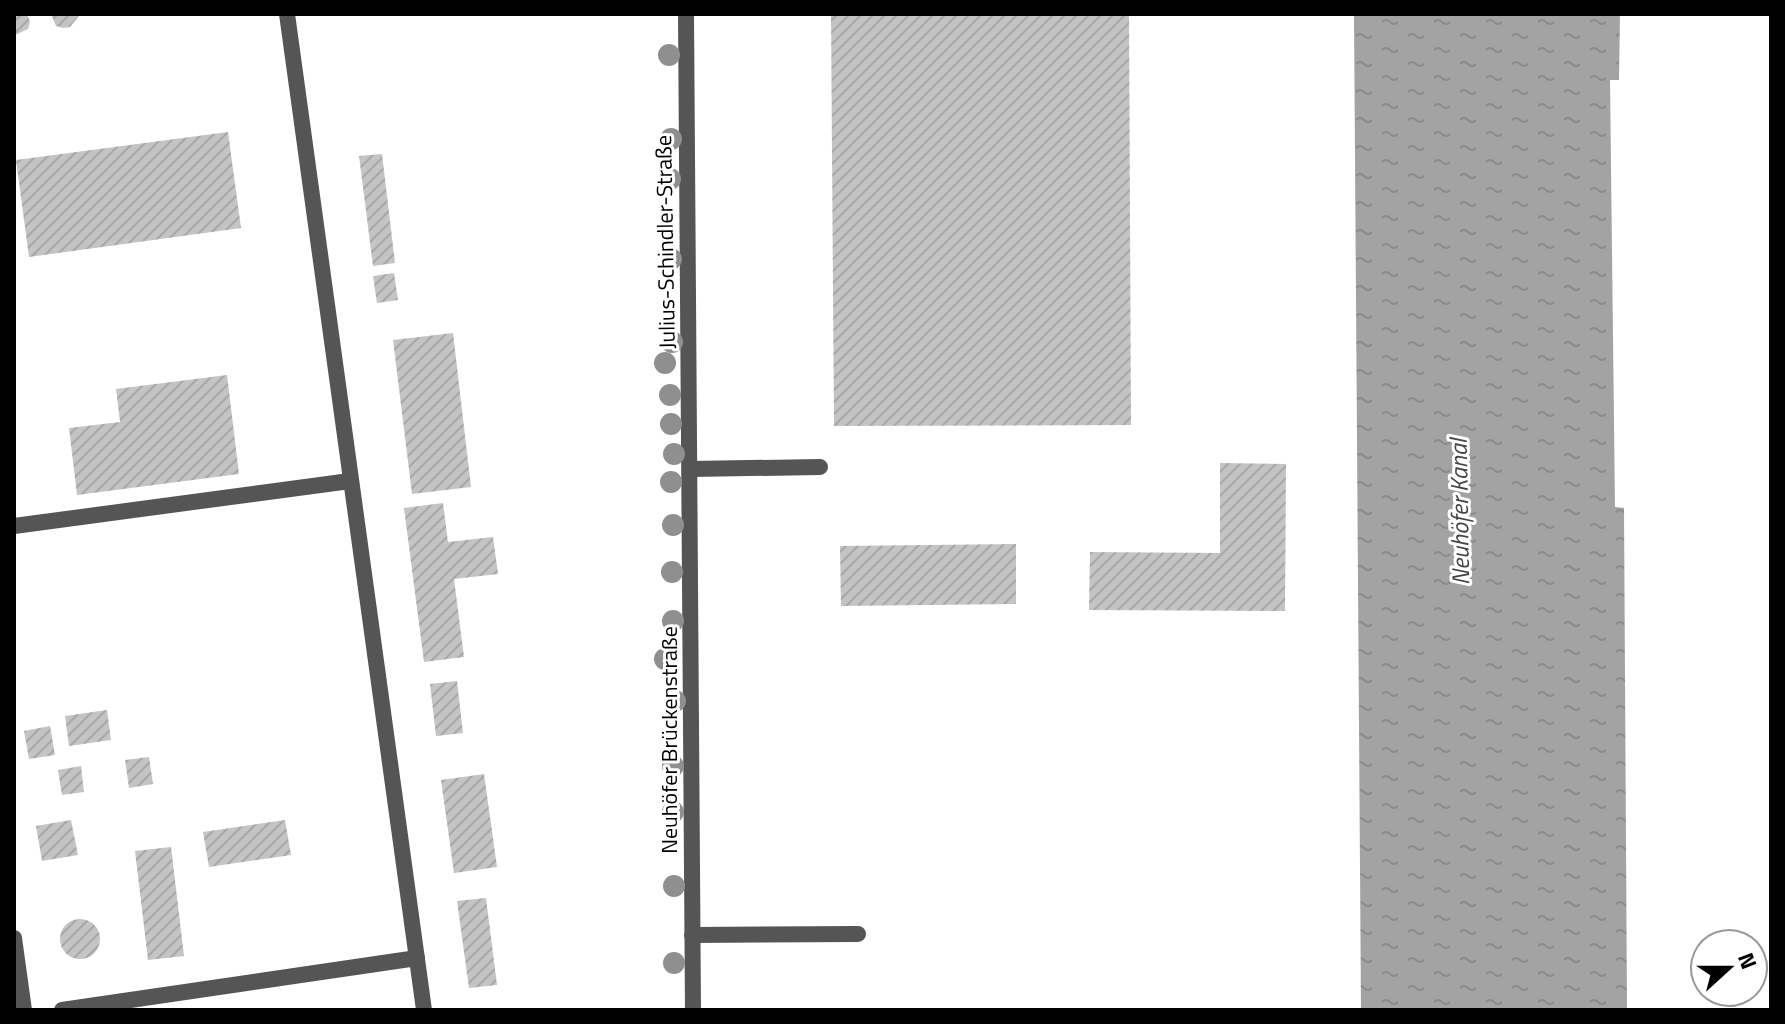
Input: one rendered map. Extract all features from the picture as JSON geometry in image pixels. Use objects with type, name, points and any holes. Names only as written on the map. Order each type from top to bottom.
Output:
[{"type":"street","points":[[287,14],[424,1010]]},
{"type":"street","name":"Julius-Schindler-Straße","points":[[686,14],[690,469]]},
{"type":"street","points":[[690,469],[820,467]]},
{"type":"street","name":"Neuhöfer Brückenstraße","points":[[690,469],[693,1010]]},
{"type":"street","points":[[14,526],[350,481]]},
{"type":"street","points":[[692,935],[858,934]]},
{"type":"street","points":[[14,938],[24,1010]]},
{"type":"street","points":[[62,1010],[417,958]]},
{"type":"water","name":"Neuhöfer Kanal","points":[[1354,14],[1620,14],[1619,80],[1610,80],[1615,507],[1624,508],[1627,1010],[1361,1010]]},
{"type":"building","points":[[14,14],[27,14],[30,22],[28,29],[15,35]]},
{"type":"building","points":[[51,14],[79,16],[70,27],[63,28],[56,26]]},
{"type":"building","points":[[831,14],[1129,14],[1131,425],[834,426]]},
{"type":"building","points":[[228,132],[241,228],[29,257],[16,160]]},
{"type":"building","points":[[382,154],[395,263],[373,266],[359,156]]},
{"type":"building","points":[[394,273],[398,300],[377,303],[373,276]]},
{"type":"building","points":[[453,333],[471,487],[412,494],[393,340]]},
{"type":"building","points":[[227,375],[239,474],[77,495],[69,428],[120,422],[116,389]]},
{"type":"building","points":[[1220,463],[1286,464],[1285,611],[1089,610],[1090,552],[1220,553]]},
{"type":"building","points":[[443,503],[448,542],[493,537],[498,574],[454,579],[464,657],[424,662],[404,508]]},
{"type":"building","points":[[1016,544],[1016,604],[841,606],[840,546]]},
{"type":"building","points":[[457,681],[463,733],[436,736],[430,684]]},
{"type":"building","points":[[107,710],[111,740],[69,746],[65,716]]},
{"type":"building","points":[[50,726],[55,755],[29,759],[24,731]]},
{"type":"building","points":[[149,757],[153,784],[129,788],[125,760]]},
{"type":"building","points":[[81,766],[84,792],[62,795],[58,770]]},
{"type":"building","points":[[484,774],[497,867],[454,873],[441,780]]},
{"type":"building","points":[[71,820],[78,855],[42,861],[36,826]]},
{"type":"building","points":[[285,820],[291,855],[209,867],[203,832]]},
{"type":"building","points":[[171,847],[184,956],[148,960],[135,851]]},
{"type":"building","points":[[486,898],[497,985],[469,988],[457,901]]},
{"type":"building","points":[[80,919],[94,925],[100,939],[94,953],[80,959],[66,953],[60,939],[66,925]]}]
